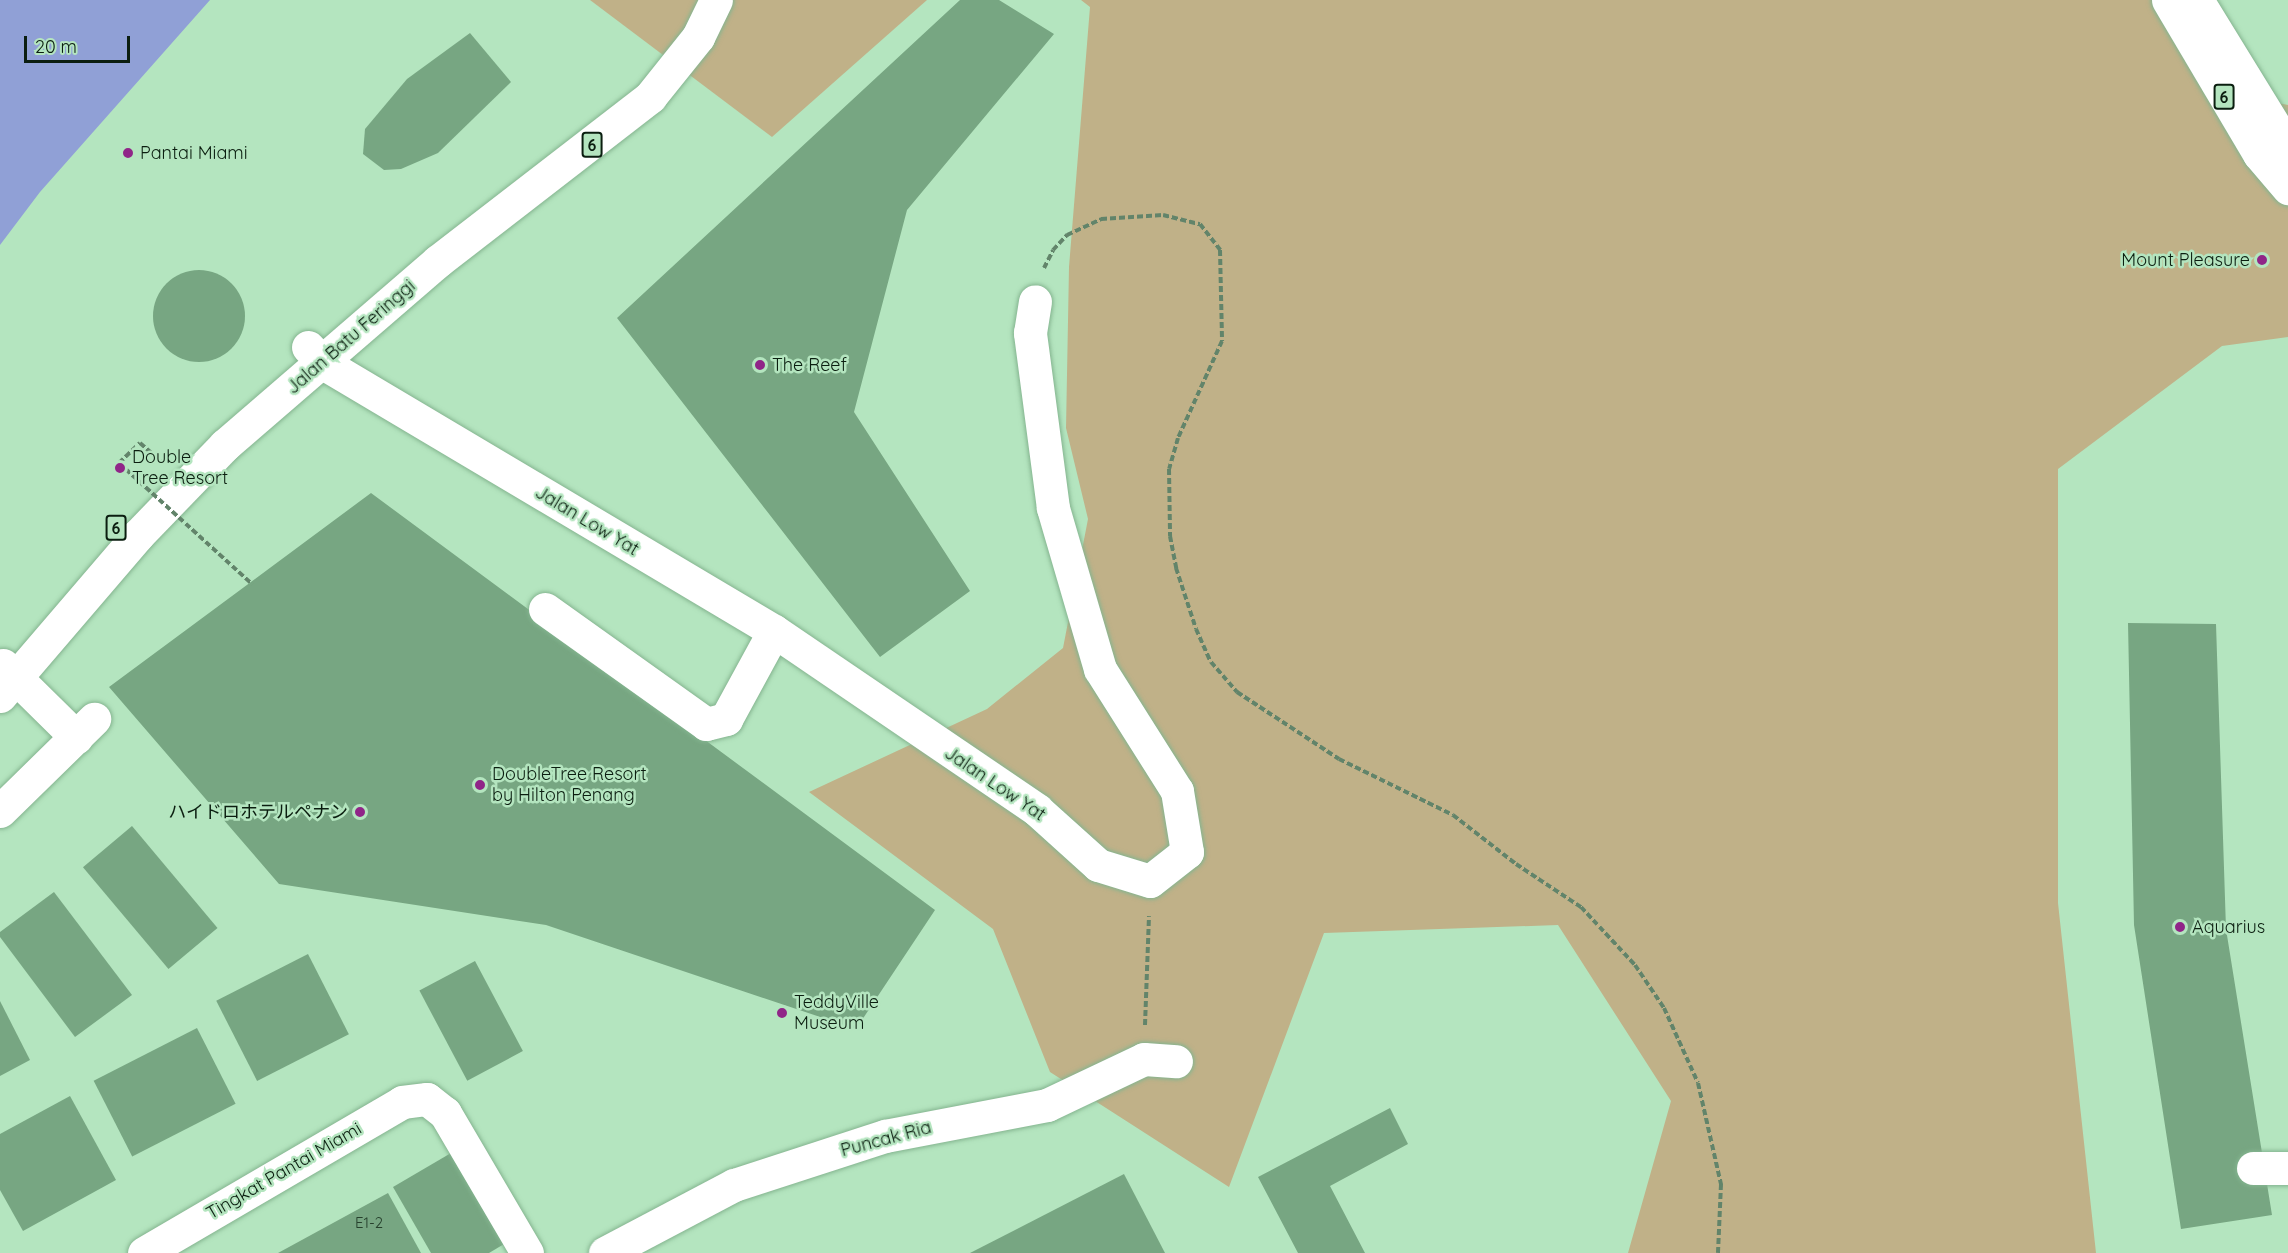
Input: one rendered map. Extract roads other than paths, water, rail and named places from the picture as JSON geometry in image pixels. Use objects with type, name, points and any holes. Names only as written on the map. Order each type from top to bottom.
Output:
[{"type":"street","name":"Jalan Batu Feringgi","points":[[5,677],[186,482],[460,215],[578,132],[634,83],[681,28],[694,0]]},
{"type":"street","name":"Jalan Batu Feringgi","points":[[5,677],[169,469],[650,97],[698,37],[716,0]]},
{"type":"street","name":"6","points":[[2168,0],[2259,154],[2288,188]]},
{"type":"street","name":"6","points":[[2197,0],[2288,148]]},
{"type":"street","name":"Jalan Low Yat","points":[[315,355],[774,632],[1037,810],[1098,865],[1150,881],[1187,852],[1177,791],[1100,669],[1096,658],[1053,508],[1030,333],[1035,300]]},
{"type":"street","points":[[544,609],[706,724],[726,719],[774,632]]},
{"type":"street","points":[[0,810],[85,728],[5,677]]},
{"type":"street","name":"Puncak Ria","points":[[605,1253],[734,1185],[885,1136],[1047,1105],[1144,1059],[1176,1061]]},
{"type":"street","name":"Tingkat Pantai Miami","points":[[144,1253],[402,1102],[426,1098],[445,1113],[527,1253]]},
{"type":"street","points":[[2253,1167],[2288,1168]]},
{"type":"water","points":[[0,0],[210,0],[40,192],[0,245]]},
{"type":"place","name":"Pantai Miami","points":[[128,153]]},
{"type":"place","name":"Mount Pleasure","points":[[2262,260]]},
{"type":"place","name":"The Reef","points":[[760,365]]},
{"type":"place","name":"Double Tree Resort","points":[[120,468]]},
{"type":"place","name":"DoubleTree Resort by Hilton Penang","points":[[480,785]]},
{"type":"place","name":"ハイドロホテルペナン","points":[[360,812]]},
{"type":"place","name":"Aquarius","points":[[2180,927]]},
{"type":"place","name":"TeddyVille Museum","points":[[782,1013]]}]
